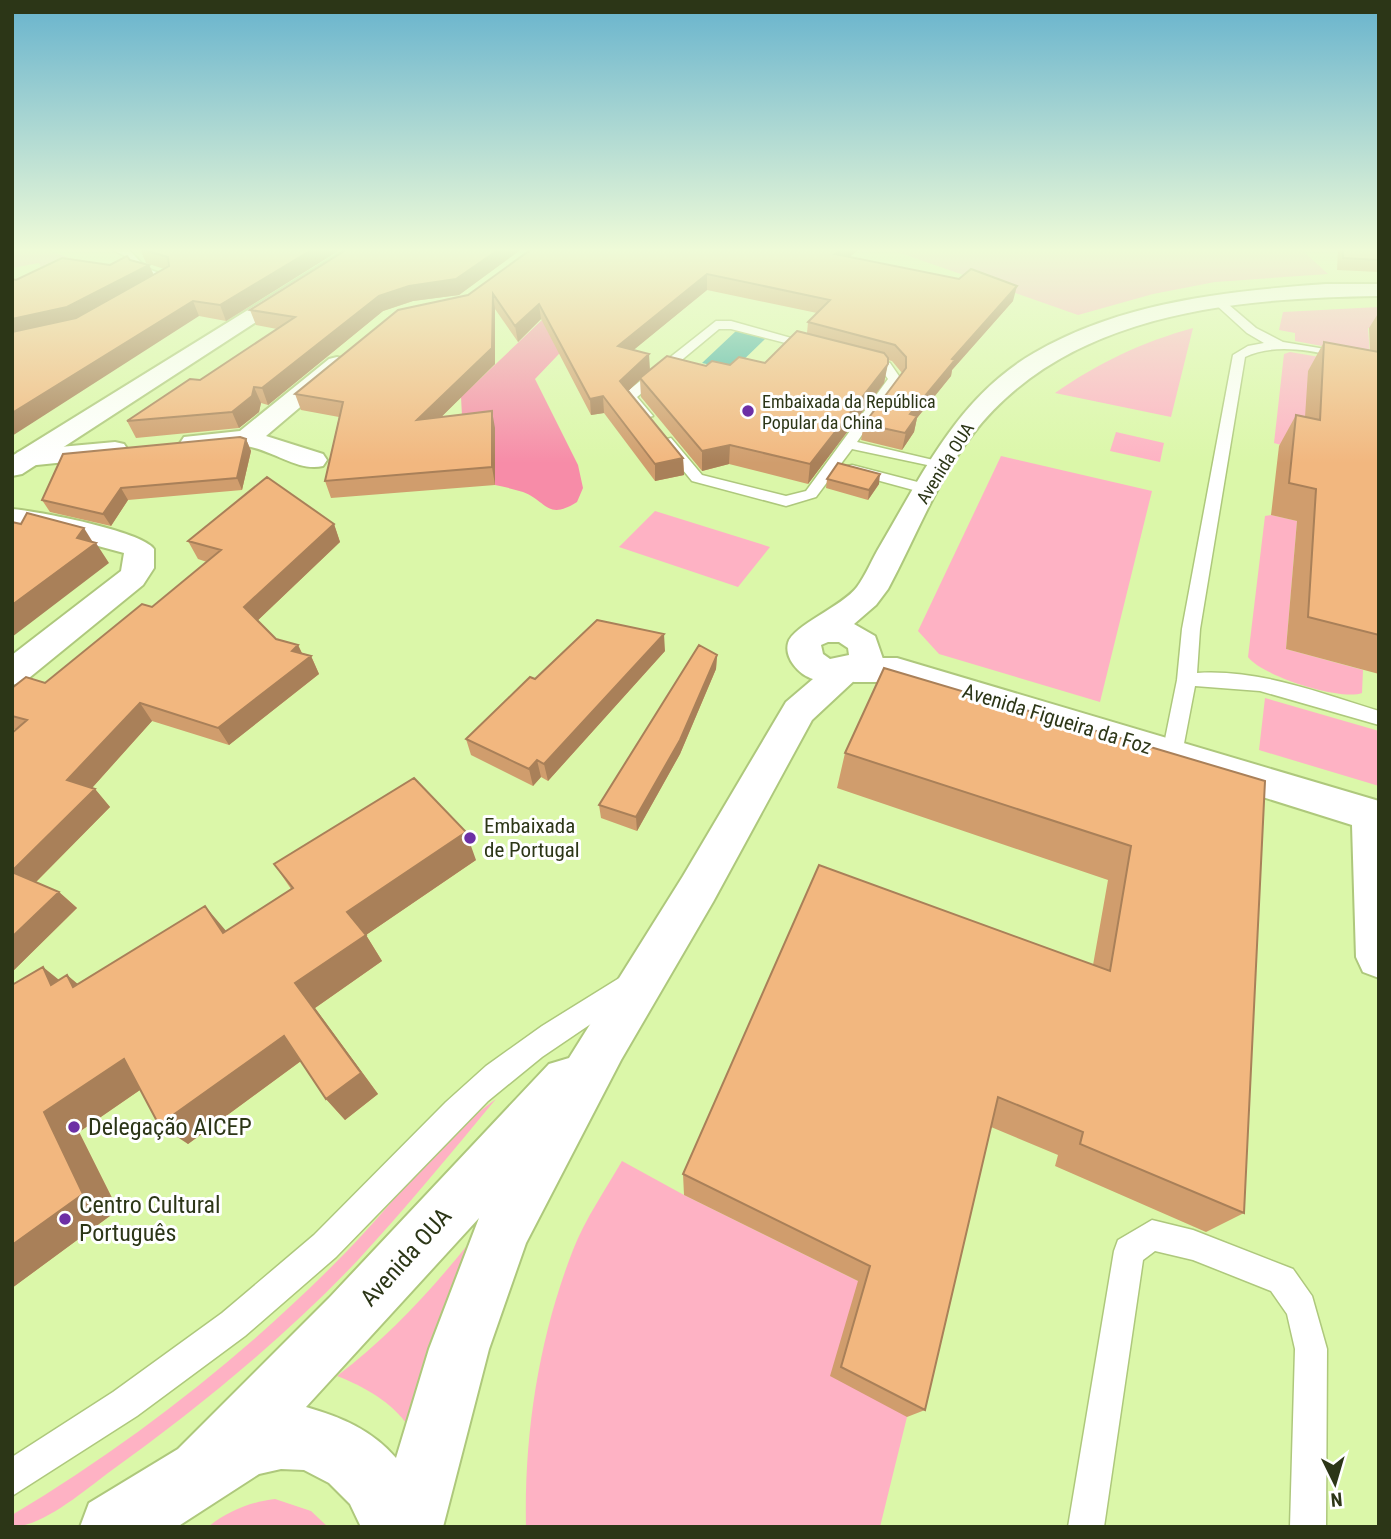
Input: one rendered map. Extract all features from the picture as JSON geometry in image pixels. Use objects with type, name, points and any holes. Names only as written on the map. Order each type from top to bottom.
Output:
[{"type":"street","points":[[20,463],[247,320]]},
{"type":"street","name":"Avenida OUA","points":[[409,1527],[459,1349],[502,1231],[604,1043],[698,890],[799,711],[815,645],[866,597],[961,430],[988,399],[1022,371],[1056,351],[1135,320]]},
{"type":"street","points":[[247,438],[351,353]]},
{"type":"street","points":[[164,446],[247,438],[314,460]]},
{"type":"street","points":[[20,463],[137,448]]},
{"type":"street","points":[[12,518],[36,520],[129,544],[139,549],[142,558],[132,578],[12,673]]},
{"type":"street","name":"Avenida OUA","points":[[799,711],[855,657],[866,597]]},
{"type":"street","name":"Avenida Figueira da Foz","points":[[815,645],[822,670],[855,657],[1375,816]]},
{"type":"street","points":[[1375,816],[1379,957]]},
{"type":"street","name":"Avenida OUA","points":[[172,1495],[350,1319],[604,1043]]},
{"type":"street","points":[[113,1527],[172,1495],[233,1451],[262,1440],[290,1437],[317,1442],[342,1452],[364,1469],[381,1493],[396,1527]]},
{"type":"lane","points":[[1240,320],[1250,333],[1283,345],[1379,362]]},
{"type":"lane","points":[[720,324],[886,366],[895,379],[848,444],[811,494],[796,500],[776,500],[712,484],[692,474],[630,396],[720,324]]},
{"type":"lane","points":[[1172,754],[1187,680],[1191,629],[1239,355],[1255,347],[1283,345]]},
{"type":"lane","points":[[848,444],[941,466]]},
{"type":"lane","points":[[833,465],[928,489]]},
{"type":"lane","points":[[1187,680],[1208,678],[1247,681],[1379,718]]},
{"type":"lane","points":[[12,1478],[75,1439],[203,1348],[303,1266],[478,1091],[529,1050],[645,974]]},
{"type":"lane","points":[[1086,1527],[1129,1251],[1152,1235],[1193,1245],[1282,1280],[1301,1307],[1311,1349],[1308,1527]]},
{"type":"shaded area","points":[[542,320],[592,320],[535,379],[578,465],[583,488],[577,502],[553,510],[523,492],[495,485],[462,416],[461,397]]},
{"type":"shaded area","points":[[1281,320],[1379,320],[1379,329],[1368,328],[1370,355],[1295,341],[1295,333],[1279,330]]},
{"type":"shaded area","points":[[1193,328],[1171,417],[1055,393],[1121,354]]},
{"type":"shaded area","points":[[1290,352],[1349,362],[1302,451],[1274,443],[1284,354]]},
{"type":"shaded area","points":[[1116,432],[1164,443],[1160,462],[1110,451]]},
{"type":"shaded area","points":[[1001,456],[1152,491],[1100,702],[939,654],[918,631]]},
{"type":"shaded area","points":[[655,511],[770,547],[738,587],[619,547]]},
{"type":"shaded area","points":[[1265,516],[1297,521],[1286,649],[1363,670],[1362,693],[1337,693],[1302,685],[1269,672],[1248,657]]},
{"type":"shaded area","points":[[1265,698],[1379,731],[1379,786],[1259,750]]},
{"type":"shaded area","points":[[496,1099],[358,1260],[269,1346],[174,1424],[75,1498],[36,1521],[12,1527],[12,1515],[146,1426],[271,1324],[348,1250],[455,1133]]},
{"type":"shaded area","points":[[622,1161],[684,1195],[858,1281],[907,1417],[880,1527],[526,1527],[531,1421],[551,1317],[578,1238]]},
{"type":"shaded area","points":[[469,1243],[418,1386],[409,1427],[395,1410],[377,1396],[337,1376],[407,1314]]},
{"type":"shaded area","points":[[275,1499],[311,1511],[328,1527],[208,1527],[240,1508]]},
{"type":"water","points":[[736,331],[766,338],[733,370],[702,363]]},
{"type":"building","points":[[68,320],[163,320],[12,413],[12,332]]},
{"type":"building","points":[[291,320],[349,320],[262,388],[254,387],[252,396],[232,412],[127,421],[190,379],[200,380]]},
{"type":"building","points":[[386,320],[493,320],[492,348],[417,420],[492,411],[492,467],[325,481],[343,402],[295,394]]},
{"type":"building","points":[[511,320],[522,320],[515,326]]},
{"type":"building","points":[[547,320],[650,320],[618,346],[649,354],[620,381],[683,458],[655,464],[603,396],[590,399]]},
{"type":"building","points":[[810,320],[987,320],[952,359],[955,360],[910,414],[917,416],[905,433],[864,424],[906,368],[906,357],[895,345],[808,322]]},
{"type":"building","points":[[797,331],[884,353],[888,358],[888,364],[810,464],[730,445],[702,451],[640,378],[667,356],[706,366],[712,361],[730,365],[739,357],[765,363]]},
{"type":"building","points":[[1324,342],[1379,352],[1379,635],[1308,617],[1316,489],[1289,483],[1296,415],[1320,420]]},
{"type":"building","points":[[240,437],[246,439],[237,478],[121,488],[103,514],[42,500],[63,454]]},
{"type":"building","points":[[838,463],[880,474],[869,490],[827,479]]},
{"type":"building","points":[[267,477],[334,524],[244,607],[276,639],[298,645],[292,651],[311,656],[218,728],[140,703],[67,780],[95,789],[12,871],[12,733],[27,720],[12,716],[12,688],[26,677],[45,683],[142,604],[152,607],[221,550],[188,541]]},
{"type":"building","points":[[27,513],[84,528],[77,538],[96,543],[12,605],[12,522],[21,524]]},
{"type":"building","points":[[597,620],[664,634],[544,764],[537,760],[529,769],[466,739],[530,677],[535,679]]},
{"type":"building","points":[[699,645],[717,655],[680,740],[636,817],[599,805]]},
{"type":"building","points":[[884,668],[1265,781],[1244,1213],[1080,1144],[1083,1132],[998,1097],[925,1410],[841,1367],[870,1266],[683,1174],[819,865],[1110,971],[1131,846],[845,753]]},
{"type":"building","points":[[414,778],[466,832],[347,912],[366,935],[295,983],[361,1073],[326,1099],[284,1036],[159,1125],[124,1059],[44,1112],[83,1194],[12,1245],[12,985],[43,967],[51,985],[67,975],[73,987],[205,906],[223,933],[293,888],[274,864]]},
{"type":"building","points":[[12,872],[59,892],[12,937]]},
{"type":"place","name":"Embaixada da República Popular da China","points":[[748,411]]},
{"type":"place","name":"Embaixada de Portugal","points":[[470,838]]},
{"type":"place","name":"Delegação AICEP","points":[[74,1127]]},
{"type":"place","name":"Centro Cultural Português","points":[[65,1219]]}]
